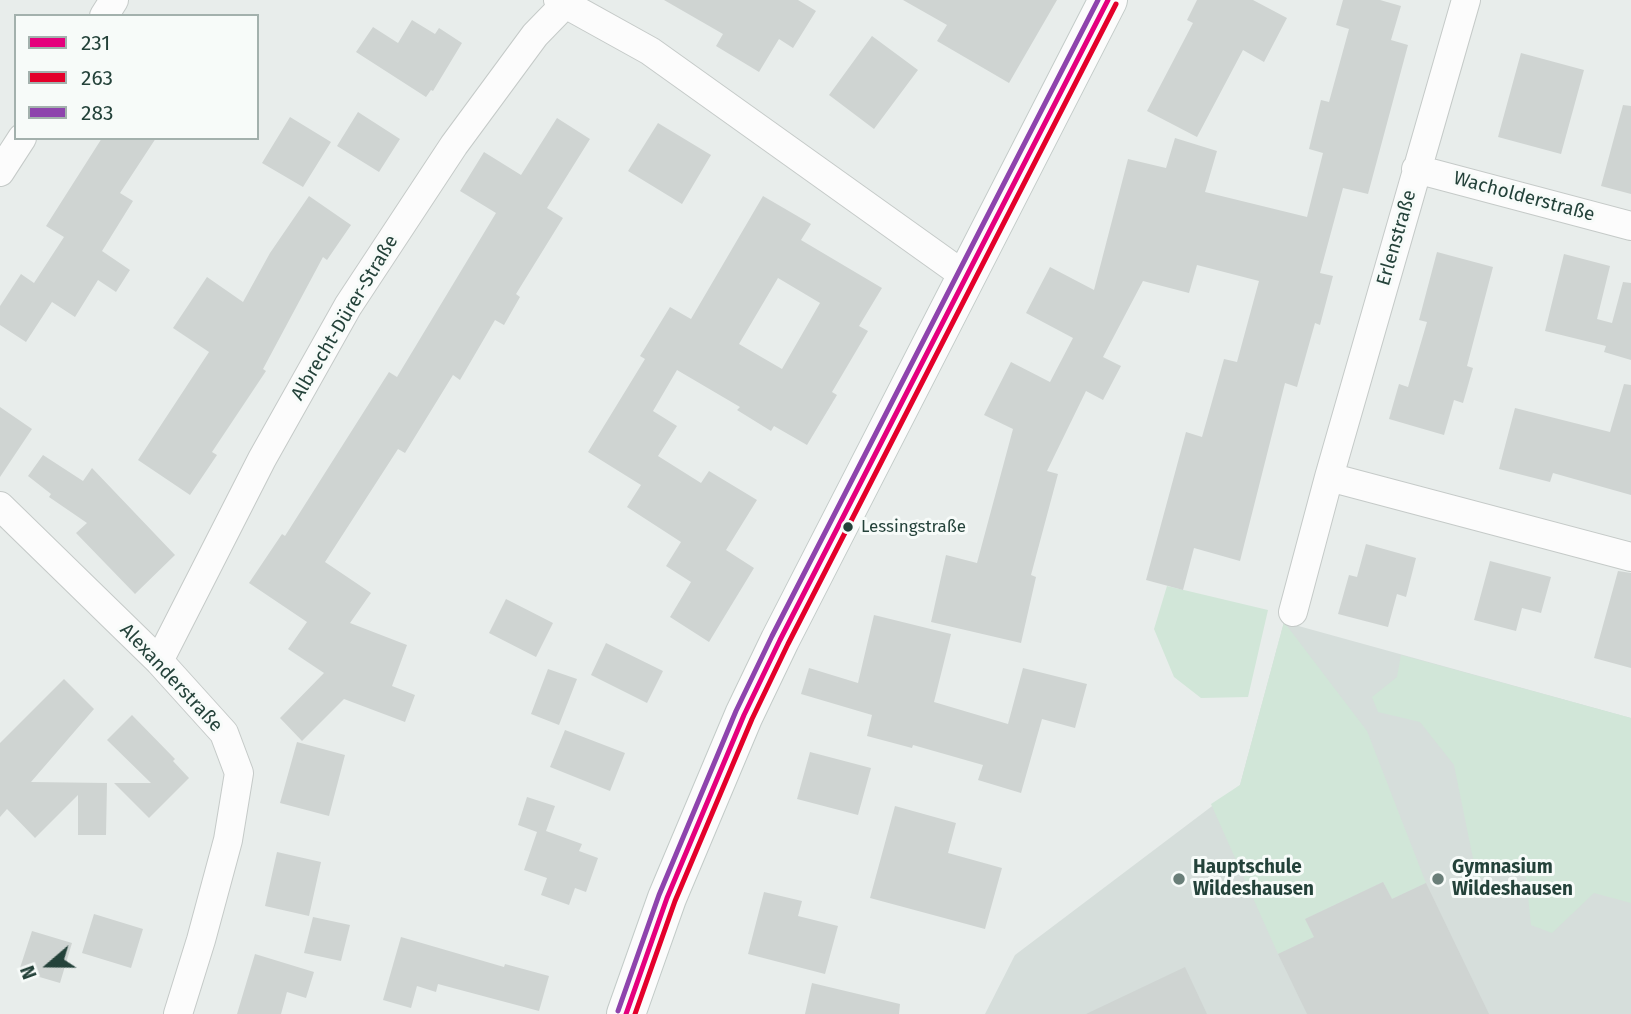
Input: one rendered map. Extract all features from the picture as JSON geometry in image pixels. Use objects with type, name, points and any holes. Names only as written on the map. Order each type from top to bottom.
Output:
[{"type":"street","points":[[626,1014],[667,898],[744,715],[965,276],[1108,0]]},
{"type":"street","name":"Erlenstraße","points":[[1293,612],[1416,169],[1466,0]]},
{"type":"street","points":[[564,1],[650,51],[965,276]]},
{"type":"street","name":"Albrecht-Dürer-Straße","points":[[159,661],[262,460],[348,306],[454,145],[535,35],[564,1]]},
{"type":"street","points":[[0,172],[22,140]]},
{"type":"street","name":"Wacholderstraße","points":[[1416,169],[1631,226]]},
{"type":"street","points":[[1329,477],[1631,557]]},
{"type":"street","name":"Alexanderstraße","points":[[0,506],[159,661],[224,733],[239,773],[228,840],[178,1014]]},
{"type":"shaded area","name":"Gymnasium Wildeshausen","points":[[1284,622],[1631,718],[1631,1014],[985,1014],[1015,955],[1240,785]]},
{"type":"green space","points":[[1167,586],[1268,610],[1248,697],[1201,698],[1174,677],[1154,629]]},
{"type":"green space","points":[[1284,622],[1367,731],[1426,883],[1392,899],[1383,882],[1305,919],[1314,937],[1278,954],[1211,804],[1240,785]]},
{"type":"green space","points":[[1401,655],[1631,718],[1631,903],[1594,893],[1552,933],[1531,925],[1526,877],[1507,871],[1477,878],[1454,765],[1420,722],[1378,712],[1372,697],[1397,677]]},
{"type":"building","points":[[664,0],[798,0],[816,11],[793,48],[779,39],[759,72],[716,46],[723,34]]},
{"type":"building","points":[[903,0],[1057,0],[1009,83],[937,41],[947,25]]},
{"type":"building","points":[[1197,0],[1253,0],[1287,18],[1264,62],[1243,50],[1197,137],[1147,111],[1193,23],[1187,20]]},
{"type":"building","points":[[1343,0],[1380,0],[1401,6],[1391,40],[1408,45],[1368,194],[1343,188],[1320,273],[1333,276],[1320,325],[1315,323],[1297,387],[1285,383],[1240,561],[1194,548],[1183,590],[1146,580],[1186,432],[1202,437],[1224,359],[1237,362],[1259,281],[1197,265],[1189,293],[1143,281],[1103,357],[1121,366],[1103,400],[1086,391],[1047,471],[1058,474],[1031,575],[1036,577],[1021,643],[931,622],[946,555],[977,563],[1013,429],[984,415],[1011,362],[1050,382],[1073,338],[1026,313],[1050,267],[1094,290],[1128,159],[1166,168],[1175,138],[1217,151],[1205,192],[1307,217],[1323,153],[1309,149],[1321,100],[1329,102],[1349,29],[1336,25]]},
{"type":"building","points":[[412,20],[435,34],[439,28],[462,43],[433,91],[426,97],[356,52],[373,27],[398,43]]},
{"type":"building","points":[[872,36],[918,70],[874,129],[829,95]]},
{"type":"building","points":[[1521,53],[1584,70],[1561,154],[1498,137]]},
{"type":"building","points":[[1623,105],[1631,106],[1631,194],[1601,186]]},
{"type":"building","points":[[358,112],[400,139],[379,172],[337,146]]},
{"type":"building","points":[[290,117],[331,142],[303,187],[262,163]]},
{"type":"building","points":[[557,118],[590,139],[547,208],[563,218],[516,294],[520,297],[504,325],[495,320],[460,380],[453,375],[405,453],[398,449],[325,562],[371,593],[350,623],[407,645],[392,686],[415,695],[405,722],[344,699],[302,741],[280,718],[324,673],[288,649],[307,622],[249,583],[282,534],[285,536],[389,372],[397,377],[496,213],[460,191],[484,152],[521,175]]},
{"type":"building","points":[[658,123],[711,155],[682,204],[628,171]]},
{"type":"building","points":[[101,140],[155,140],[120,193],[133,201],[102,251],[130,270],[116,292],[98,280],[75,317],[52,302],[26,342],[0,325],[0,306],[21,274],[34,283],[64,237],[46,226]]},
{"type":"building","points":[[309,196],[351,225],[327,260],[323,257],[263,369],[266,371],[212,452],[217,455],[190,495],[138,460],[209,352],[173,328],[207,277],[243,302],[270,253]]},
{"type":"building","points":[[763,196],[811,224],[801,240],[882,288],[859,326],[868,331],[832,392],[837,395],[807,445],[774,426],[771,431],[737,410],[740,407],[677,370],[653,411],[677,426],[658,456],[701,483],[709,471],[757,500],[726,550],[754,568],[709,642],[670,617],[691,582],[666,566],[681,542],[627,507],[641,485],[588,452],[645,359],[640,356],[670,307],[691,319]],"holes":[[[778,278],[820,303],[782,369],[739,344]]]},
{"type":"building","points":[[1437,252],[1493,267],[1467,366],[1473,368],[1463,403],[1454,400],[1444,435],[1389,419],[1399,384],[1408,387],[1427,322],[1419,320]]},
{"type":"building","points":[[1564,254],[1610,266],[1597,319],[1612,323],[1623,282],[1631,283],[1631,360],[1604,352],[1606,346],[1545,331]]},
{"type":"building","points":[[1624,384],[1631,385],[1631,495],[1553,473],[1550,482],[1499,469],[1515,408],[1610,432]]},
{"type":"building","points":[[0,407],[32,429],[0,477]]},
{"type":"building","points":[[43,455],[83,481],[92,468],[175,555],[135,594],[76,533],[87,523],[49,497],[51,494],[28,476]]},
{"type":"building","points":[[1366,544],[1416,558],[1406,597],[1397,594],[1388,627],[1338,614],[1349,575],[1357,577]]},
{"type":"building","points":[[1490,561],[1551,577],[1541,613],[1522,608],[1516,631],[1474,620]]},
{"type":"building","points":[[1618,571],[1631,573],[1631,668],[1594,658]]},
{"type":"building","points":[[506,599],[553,623],[536,657],[489,633]]},
{"type":"building","points":[[874,615],[951,634],[934,702],[1008,724],[1023,668],[1087,684],[1075,728],[1042,719],[1021,793],[978,780],[983,765],[913,745],[912,748],[867,736],[872,715],[801,694],[809,668],[858,683]]},
{"type":"building","points":[[606,643],[663,671],[647,703],[591,675]]},
{"type":"building","points":[[548,669],[577,679],[559,725],[531,714]]},
{"type":"building","points":[[64,679],[94,709],[31,782],[107,783],[106,835],[78,835],[78,795],[35,838],[7,809],[0,817],[0,743]]},
{"type":"building","points":[[132,715],[175,759],[173,761],[189,778],[149,818],[114,783],[151,783],[107,740]]},
{"type":"building","points":[[565,730],[625,753],[610,791],[550,767]]},
{"type":"building","points":[[297,742],[345,755],[329,816],[280,803]]},
{"type":"building","points":[[810,752],[871,768],[858,815],[797,799]]},
{"type":"building","points":[[527,797],[555,806],[546,831],[582,844],[579,851],[598,858],[586,892],[575,888],[569,905],[541,895],[547,878],[524,870],[537,832],[518,825]]},
{"type":"building","points":[[895,806],[956,823],[948,853],[1002,868],[985,929],[870,898]]},
{"type":"building","points":[[277,852],[321,862],[309,916],[265,906]]},
{"type":"building","points":[[1383,882],[1392,899],[1426,883],[1489,1014],[1307,1014],[1278,954],[1314,937],[1305,919]]},
{"type":"building","points":[[764,892],[802,901],[798,916],[838,926],[825,974],[748,954]]},
{"type":"building","points":[[94,914],[143,929],[131,968],[82,953]]},
{"type":"building","points":[[313,917],[350,925],[341,961],[304,953]]},
{"type":"building","points":[[32,931],[72,943],[60,983],[19,971]]},
{"type":"building","points":[[401,937],[504,967],[505,964],[549,976],[539,1011],[438,984],[436,992],[417,986],[411,1008],[383,1000]]},
{"type":"building","points":[[255,954],[314,972],[306,998],[287,992],[281,1014],[237,1014]]},
{"type":"building","points":[[1185,967],[1207,1014],[1086,1014]]},
{"type":"building","points":[[812,983],[900,1004],[899,1014],[805,1014]]},
{"type":"transit line","name":"283","points":[[618,1011],[659,895],[736,711],[1098,0]]},
{"type":"transit line","name":"231","points":[[626,1014],[667,898],[744,715],[1108,0]]},
{"type":"transit line","name":"263","points":[[635,1014],[675,901],[752,719],[1116,4]]},
{"type":"place","name":"Lessingstraße","points":[[848,527]]},
{"type":"place","name":"Hauptschule Wildeshausen","points":[[1179,879]]},
{"type":"place","name":"Gymnasium Wildeshausen","points":[[1438,879]]}]
